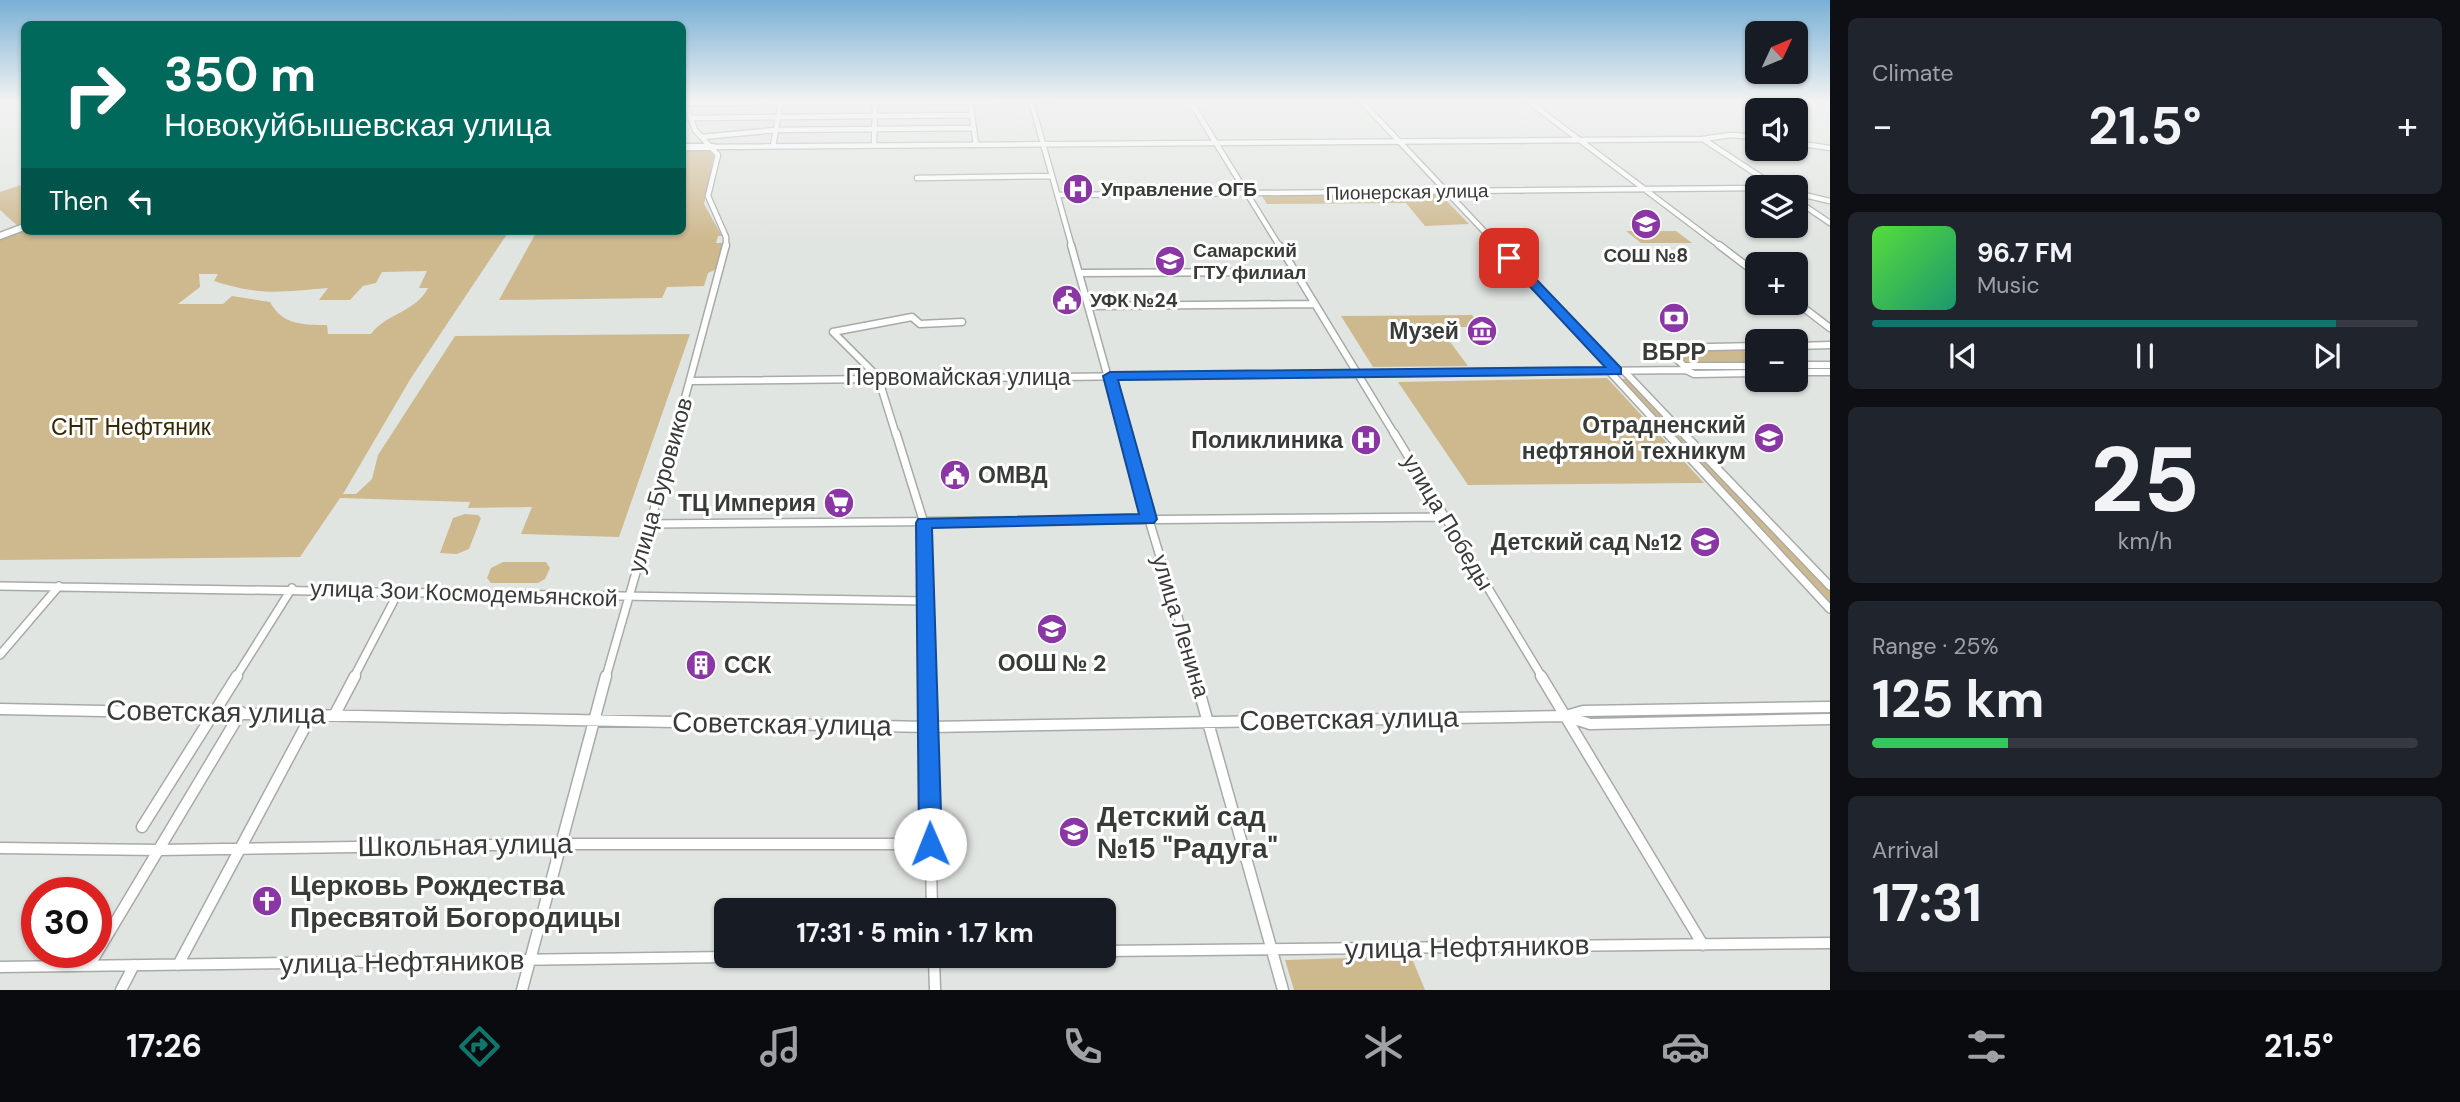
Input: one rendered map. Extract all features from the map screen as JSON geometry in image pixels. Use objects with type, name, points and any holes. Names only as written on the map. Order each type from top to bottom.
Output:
[{"type":"street","name":"улица Буровиков","points":[[522,990],[627,598],[691,381],[727,243],[726,234],[709,203],[709,191],[718,163],[718,155],[713,147]]},
{"type":"street","name":"улица Ленина","points":[[1044,147],[1209,721],[1283,990]]},
{"type":"street","name":"улица Победы","points":[[1219,147],[1703,944]]},
{"type":"street","points":[[1405,147],[1616,371],[1726,497],[1830,609]]},
{"type":"street","points":[[1589,147],[1745,265]]},
{"type":"street","points":[[1715,147],[1758,175]]},
{"type":"street","points":[[917,178],[1052,176]]},
{"type":"street","name":"Пионерская улица","points":[[1058,195],[1745,188]]},
{"type":"street","points":[[1808,196],[1830,201]]},
{"type":"street","points":[[1808,208],[1830,223]]},
{"type":"street","points":[[0,236],[21,229]]},
{"type":"street","points":[[1080,273],[1295,272]]},
{"type":"street","points":[[1090,306],[1314,304]]},
{"type":"street","points":[[1808,311],[1830,328]]},
{"type":"street","points":[[932,898],[924,523],[878,377],[833,332],[912,317],[920,324],[962,322]]},
{"type":"street","points":[[1808,345],[1830,345]]},
{"type":"street","points":[[1685,368],[1666,348],[1745,346]]},
{"type":"street","points":[[1808,365],[1830,365]]},
{"type":"street","name":"Первомайская улица","points":[[691,381],[1616,371],[1745,366]]},
{"type":"street","name":"Первомайская улица","points":[[1685,368],[1694,374],[1745,373]]},
{"type":"street","points":[[1616,371],[1744,496],[1830,586]]},
{"type":"street","points":[[1808,372],[1830,372]]},
{"type":"street","points":[[1726,497],[1744,496]]},
{"type":"street","points":[[648,524],[1445,517]]},
{"type":"street","name":"улица Зои Космодемьянской","points":[[0,586],[292,588],[627,598],[927,601]]},
{"type":"street","points":[[0,655],[59,586]]},
{"type":"street","points":[[142,827],[292,588]]},
{"type":"street","points":[[335,714],[399,591]]},
{"type":"street","name":"Советская улица","points":[[0,709],[213,711],[929,727],[1565,716],[1583,711],[1830,706]]},
{"type":"street","points":[[112,927],[242,712]]},
{"type":"street","points":[[178,965],[312,714]]},
{"type":"street","name":"Советская улица","points":[[1565,716],[1590,724],[1830,719]]},
{"type":"street","name":"Школьная улица","points":[[0,848],[158,850],[561,844],[930,844]]},
{"type":"street","name":"улица Нефтяников","points":[[1116,951],[1830,943]]},
{"type":"street","name":"улица Нефтяников","points":[[112,965],[714,958]]},
{"type":"street","points":[[121,990],[134,965]]},
{"type":"street","name":"улица Нефтяников","points":[[0,967],[21,967]]},
{"type":"street","points":[[934,968],[935,990]]},
{"type":"green space","points":[[686,149],[706,149],[714,154],[704,204],[722,236],[718,236],[716,243],[724,243],[717,269],[708,273],[704,286],[667,287],[662,298],[499,300],[535,235],[686,235]]},
{"type":"green space","points":[[21,185],[21,226],[0,210],[0,192]]},
{"type":"green space","points":[[1440,194],[1469,224],[1425,226],[1406,203],[1267,204],[1262,196]]},
{"type":"green space","name":"СНТ Нефтяник","points":[[21,231],[21,235],[506,235],[411,378],[343,494],[356,494],[372,479],[378,455],[455,336],[690,334],[619,537],[521,534],[532,507],[468,508],[470,502],[340,498],[300,557],[0,560],[0,240]],"holes":[[[427,271],[419,288],[428,288],[416,302],[384,322],[371,334],[328,334],[327,325],[294,322],[281,315],[270,302],[232,296],[223,304],[178,304],[200,287],[199,274],[218,274],[214,281],[258,291],[328,288],[319,300],[350,300],[363,286],[376,283],[382,272]]]},
{"type":"green space","points":[[1626,231],[1676,231],[1692,243],[1641,243]]},
{"type":"green space","points":[[1472,315],[1481,327],[1439,327],[1468,366],[1373,367],[1341,316]]},
{"type":"green space","points":[[1673,349],[1745,349],[1745,362],[1686,363]]},
{"type":"green space","points":[[1607,378],[1704,483],[1468,485],[1398,382]]},
{"type":"green space","points":[[1618,379],[1629,379],[1830,590],[1830,605]]},
{"type":"green space","points":[[465,514],[478,515],[481,518],[469,549],[457,554],[440,553],[453,518]]},
{"type":"green space","points":[[503,562],[546,562],[550,568],[545,579],[538,583],[491,583],[487,578],[491,568]]},
{"type":"green space","points":[[1830,711],[1830,714],[1595,716]]},
{"type":"green space","points":[[1411,956],[1425,990],[1294,990],[1285,960]]},
{"type":"place","name":"Управление ОГБ","points":[[1078,189]]},
{"type":"place","name":"СОШ №8","points":[[1646,224]]},
{"type":"place","name":"Самарский ГТУ филиал","points":[[1170,261]]},
{"type":"place","name":"УФК №24","points":[[1067,300]]},
{"type":"place","name":"ВБРР","points":[[1674,318]]},
{"type":"place","name":"Музей","points":[[1482,331]]},
{"type":"place","name":"Отрадненский нефтяной техникум","points":[[1769,438]]},
{"type":"place","name":"Поликлиника","points":[[1366,440]]},
{"type":"place","name":"ОМВД","points":[[955,475]]},
{"type":"place","name":"ТЦ Империя","points":[[839,503]]},
{"type":"place","name":"Детский сад №12","points":[[1705,542]]},
{"type":"place","name":"ООШ № 2","points":[[1052,629]]},
{"type":"place","name":"ССК","points":[[701,665]]},
{"type":"place","name":"Детский сад №15 \"Радуга\"","points":[[1074,832]]},
{"type":"place","name":"Церковь Рождества Пресвятой Богородицы","points":[[267,901]]},
{"type":"route","points":[[930,844],[924,523],[1149,519],[1110,376],[1616,371],[1509,258]]}]
